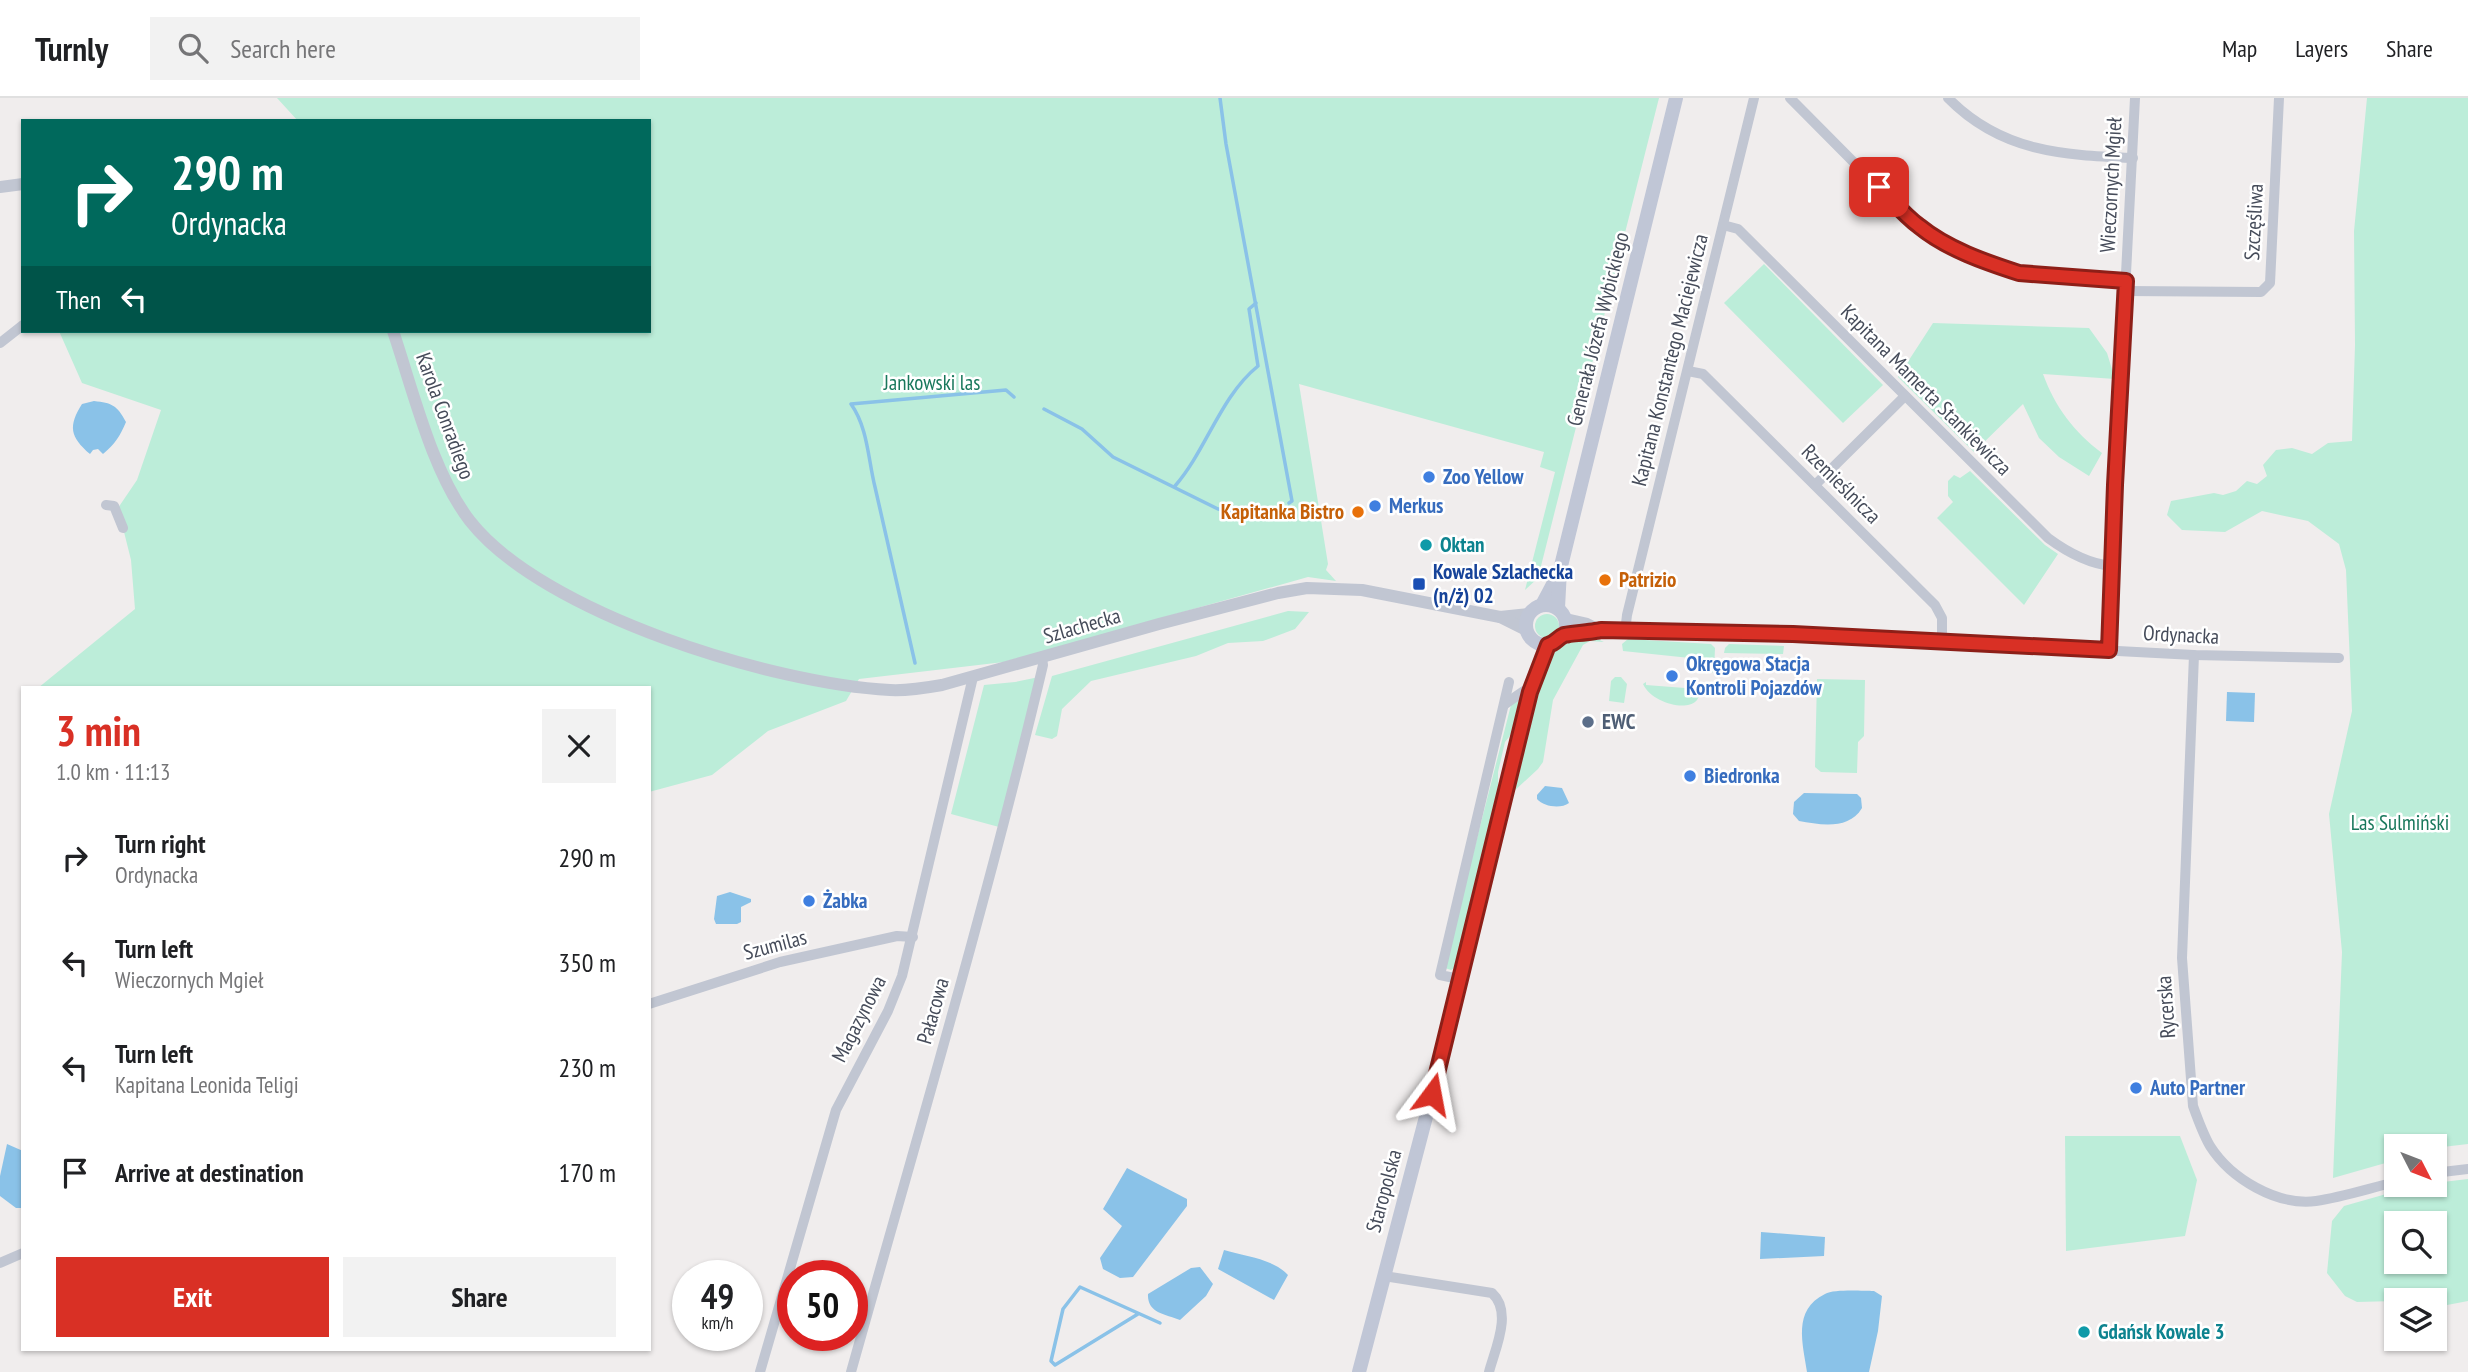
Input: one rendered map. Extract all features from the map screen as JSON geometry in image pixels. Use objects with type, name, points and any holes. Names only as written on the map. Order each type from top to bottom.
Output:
[{"type":"main road","name":"Generała Józefa Wybickiego","points":[[1542,605],[1560,570],[1675,98]]},
{"type":"main road","name":"Generała Józefa Wybickiego","points":[[1560,570],[1561,613]]},
{"type":"main road","points":[[1542,605],[1561,613],[1566,624],[1564,635],[1554,644],[1536,639],[1529,614],[1542,605]]},
{"type":"main road","name":"Staropolska","points":[[1359,1372],[1432,1094],[1530,692],[1536,639]]},
{"type":"street","name":"Kapitana Konstantego Maciejewicza","points":[[1625,632],[1754,98]]},
{"type":"street","name":"Szczęśliwa","points":[[1790,98],[1914,223],[1943,242],[2019,273],[2126,286],[2261,292],[2270,283],[2279,98]]},
{"type":"street","points":[[1948,98],[1985,128],[2039,149],[2072,156],[2133,158]]},
{"type":"street","name":"Wieczornych Mgieł","points":[[2109,650],[2135,98]]},
{"type":"street","points":[[0,187],[21,184]]},
{"type":"street","name":"Kapitana Mamerta Stankiewicza","points":[[1723,225],[1738,229],[2048,538],[2062,548],[2098,565],[2112,566]]},
{"type":"street","points":[[0,343],[21,327]]},
{"type":"street","name":"Karola Conradiego","points":[[394,333],[445,477],[463,511],[482,535],[512,561],[554,589],[615,618],[677,642]]},
{"type":"street","name":"Rzemieślnicza","points":[[1688,371],[1703,374],[1935,606],[1942,618],[1942,642]]},
{"type":"street","points":[[1815,485],[1905,396]]},
{"type":"street","points":[[106,505],[114,506],[123,528]]},
{"type":"street","name":"Szlachecka","points":[[677,642],[798,677],[862,687],[913,689],[942,685],[1159,624],[1307,588],[1362,590],[1500,617],[1529,614]]},
{"type":"street","name":"Ordynacka","points":[[1561,613],[1601,630]]},
{"type":"street","name":"Szlachecka","points":[[1500,617],[1536,639]]},
{"type":"street","name":"Ordynacka","points":[[1564,635],[1601,630],[1793,634],[2194,655],[2339,659]]},
{"type":"street","name":"Rycerska","points":[[2194,655],[2182,958],[2193,1106],[2198,1122],[2211,1148],[2233,1171],[2260,1189],[2277,1196],[2315,1201],[2384,1185]]},
{"type":"street","name":"Pałacowa","points":[[851,1372],[983,903],[1018,771],[1043,665],[1042,658]]},
{"type":"street","name":"Magazynowa","points":[[760,1372],[836,1110],[888,1011],[902,976],[973,677]]},
{"type":"street","points":[[1459,979],[1440,975],[1509,682]]},
{"type":"street","points":[[1505,704],[1524,691],[1530,692]]},
{"type":"street","name":"Szumilas","points":[[651,1003],[780,962],[897,936],[913,937]]},
{"type":"street","points":[[2447,1171],[2468,1169]]},
{"type":"street","points":[[0,1263],[21,1254]]},
{"type":"street","points":[[1384,1276],[1492,1293],[1496,1296],[1503,1313],[1489,1372]]},
{"type":"green space","name":"Jankowski las","points":[[277,98],[1659,98],[1538,578],[1525,590],[1555,472],[1540,467],[1544,452],[1299,384],[1328,564],[1326,570],[1336,581],[1308,577],[1004,662],[859,679],[846,701],[768,731],[712,775],[651,791],[651,686],[40,686],[135,609],[131,560],[118,508],[137,480],[161,410],[82,383],[60,333],[651,333],[651,119],[296,119]]},
{"type":"green space","name":"Las Sulmiński","points":[[2367,98],[2468,98],[2468,1144],[2447,1146],[2447,1134],[2384,1134],[2384,1163],[2333,1178],[2342,952],[2329,814],[2352,711],[2346,570],[2339,544],[2308,521],[2262,511],[2225,532],[2182,530],[2167,515],[2171,501],[2214,493],[2223,495],[2236,491],[2247,481],[2257,484],[2267,476],[2263,465],[2276,450],[2292,448],[2312,454],[2328,443],[2352,441],[2354,231]]},
{"type":"green space","points":[[1764,264],[1883,385],[1843,423],[1724,303]]},
{"type":"green space","points":[[1933,323],[2089,328],[2107,353],[2115,379],[2043,374],[2066,418],[2102,453],[2089,476],[2059,457],[2039,438],[2023,404],[1974,452],[1898,377]]},
{"type":"green space","points":[[1970,471],[2045,545],[2058,554],[2024,605],[1937,518],[1953,502],[1948,496],[1948,481],[1954,475],[1960,478]]},
{"type":"green space","points":[[1288,611],[1309,612],[1295,629],[1263,641],[1228,643],[1196,656],[1091,681],[1062,709],[1057,736],[1052,739],[1035,735],[1052,676]]},
{"type":"green space","points":[[1547,614],[1558,621],[1559,626],[1552,637],[1547,638],[1536,631],[1535,626],[1542,615]]},
{"type":"green space","points":[[1593,637],[1604,642],[1590,641],[1583,645],[1553,700],[1543,762],[1512,793],[1548,662],[1562,646]]},
{"type":"green space","points":[[1628,639],[1711,644],[1715,648],[1714,672],[1709,673],[1709,660],[1623,651],[1622,644]]},
{"type":"green space","points":[[1729,644],[1784,646],[1783,654],[1724,653]]},
{"type":"green space","points":[[1039,677],[999,827],[951,814],[984,685]]},
{"type":"green space","points":[[1615,677],[1621,677],[1627,684],[1624,703],[1609,701],[1611,681]]},
{"type":"green space","points":[[1817,679],[1865,680],[1864,736],[1858,742],[1857,773],[1821,772],[1815,767]]},
{"type":"green space","points":[[1646,682],[1646,685],[1698,689],[1698,697],[1694,703],[1687,705],[1667,703],[1649,692],[1643,684]]},
{"type":"green space","points":[[1522,697],[1514,726],[1505,742],[1498,772],[1498,796],[1456,967],[1451,970],[1445,968],[1445,964],[1511,705]]},
{"type":"green space","points":[[2065,1136],[2180,1136],[2197,1180],[2185,1236],[2066,1251]]},
{"type":"green space","points":[[2468,1179],[2468,1301],[2447,1305],[2447,1288],[2384,1288],[2384,1301],[2357,1302],[2345,1296],[2327,1273],[2332,1221],[2344,1206],[2384,1195],[2384,1197],[2447,1197],[2447,1182]]},
{"type":"water","points":[[94,401],[113,406],[126,422],[117,440],[103,454],[98,449],[90,454],[78,442],[73,431],[82,404]]},
{"type":"water","points":[[2227,692],[2255,693],[2254,722],[2226,721]]},
{"type":"water","points":[[1545,786],[1562,788],[1569,803],[1557,806],[1540,802],[1537,795]]},
{"type":"water","points":[[1804,793],[1857,794],[1861,798],[1862,808],[1850,820],[1842,823],[1799,821],[1793,814],[1794,802]]},
{"type":"water","points":[[730,892],[751,899],[751,902],[741,907],[741,922],[716,924],[714,919],[717,896]]},
{"type":"water","points":[[7,1144],[21,1150],[21,1208],[16,1208],[0,1196],[0,1176]]},
{"type":"water","points":[[1127,1168],[1187,1199],[1187,1206],[1133,1277],[1120,1278],[1103,1269],[1100,1258],[1122,1226],[1103,1209]]},
{"type":"water","points":[[1761,1232],[1825,1237],[1824,1256],[1760,1259]]},
{"type":"water","points":[[1224,1250],[1275,1265],[1288,1275],[1274,1300],[1218,1269]]},
{"type":"water","points":[[1200,1267],[1213,1284],[1206,1296],[1180,1320],[1158,1312],[1150,1305],[1148,1294],[1191,1268]]},
{"type":"water","points":[[1874,1291],[1882,1296],[1869,1372],[1807,1372],[1802,1329],[1808,1309],[1829,1292]]},
{"type":"waterway","points":[[1220,98],[1226,144],[1292,501],[1289,503]]},
{"type":"waterway","points":[[1175,486],[1196,456],[1223,408],[1258,366],[1249,309],[1256,303]]},
{"type":"waterway","points":[[915,663],[864,433],[851,404],[1006,390],[1014,397]]},
{"type":"waterway","points":[[1044,409],[1082,429],[1113,457],[1218,509],[1263,518],[1278,509]]},
{"type":"waterway","points":[[1138,1314],[1055,1365],[1051,1361],[1063,1309],[1080,1287],[1160,1323]]},
{"type":"place","name":"Zoo Yellow","points":[[1429,477]]},
{"type":"place","name":"Merkus","points":[[1375,506]]},
{"type":"place","name":"Kapitanka Bistro","points":[[1358,512]]},
{"type":"place","name":"Oktan","points":[[1426,545]]},
{"type":"place","name":"Patrizio","points":[[1605,580]]},
{"type":"place","name":"Kowale Szlachecka (n/ż) 02","points":[[1419,584]]},
{"type":"place","name":"Okręgowa Stacja Kontroli Pojazdów","points":[[1672,676]]},
{"type":"place","name":"EWC","points":[[1588,722]]},
{"type":"place","name":"Biedronka","points":[[1690,776]]},
{"type":"place","name":"Żabka","points":[[809,901]]},
{"type":"place","name":"Auto Partner","points":[[2136,1088]]},
{"type":"place","name":"Gdańsk Kowale 3","points":[[2084,1332]]},
{"type":"route","points":[[1432,1094],[1530,692],[1548,645],[1554,644],[1564,635],[1601,630],[1793,634],[2109,650],[2126,281],[2019,273],[1962,252],[1921,229],[1879,187]]}]
